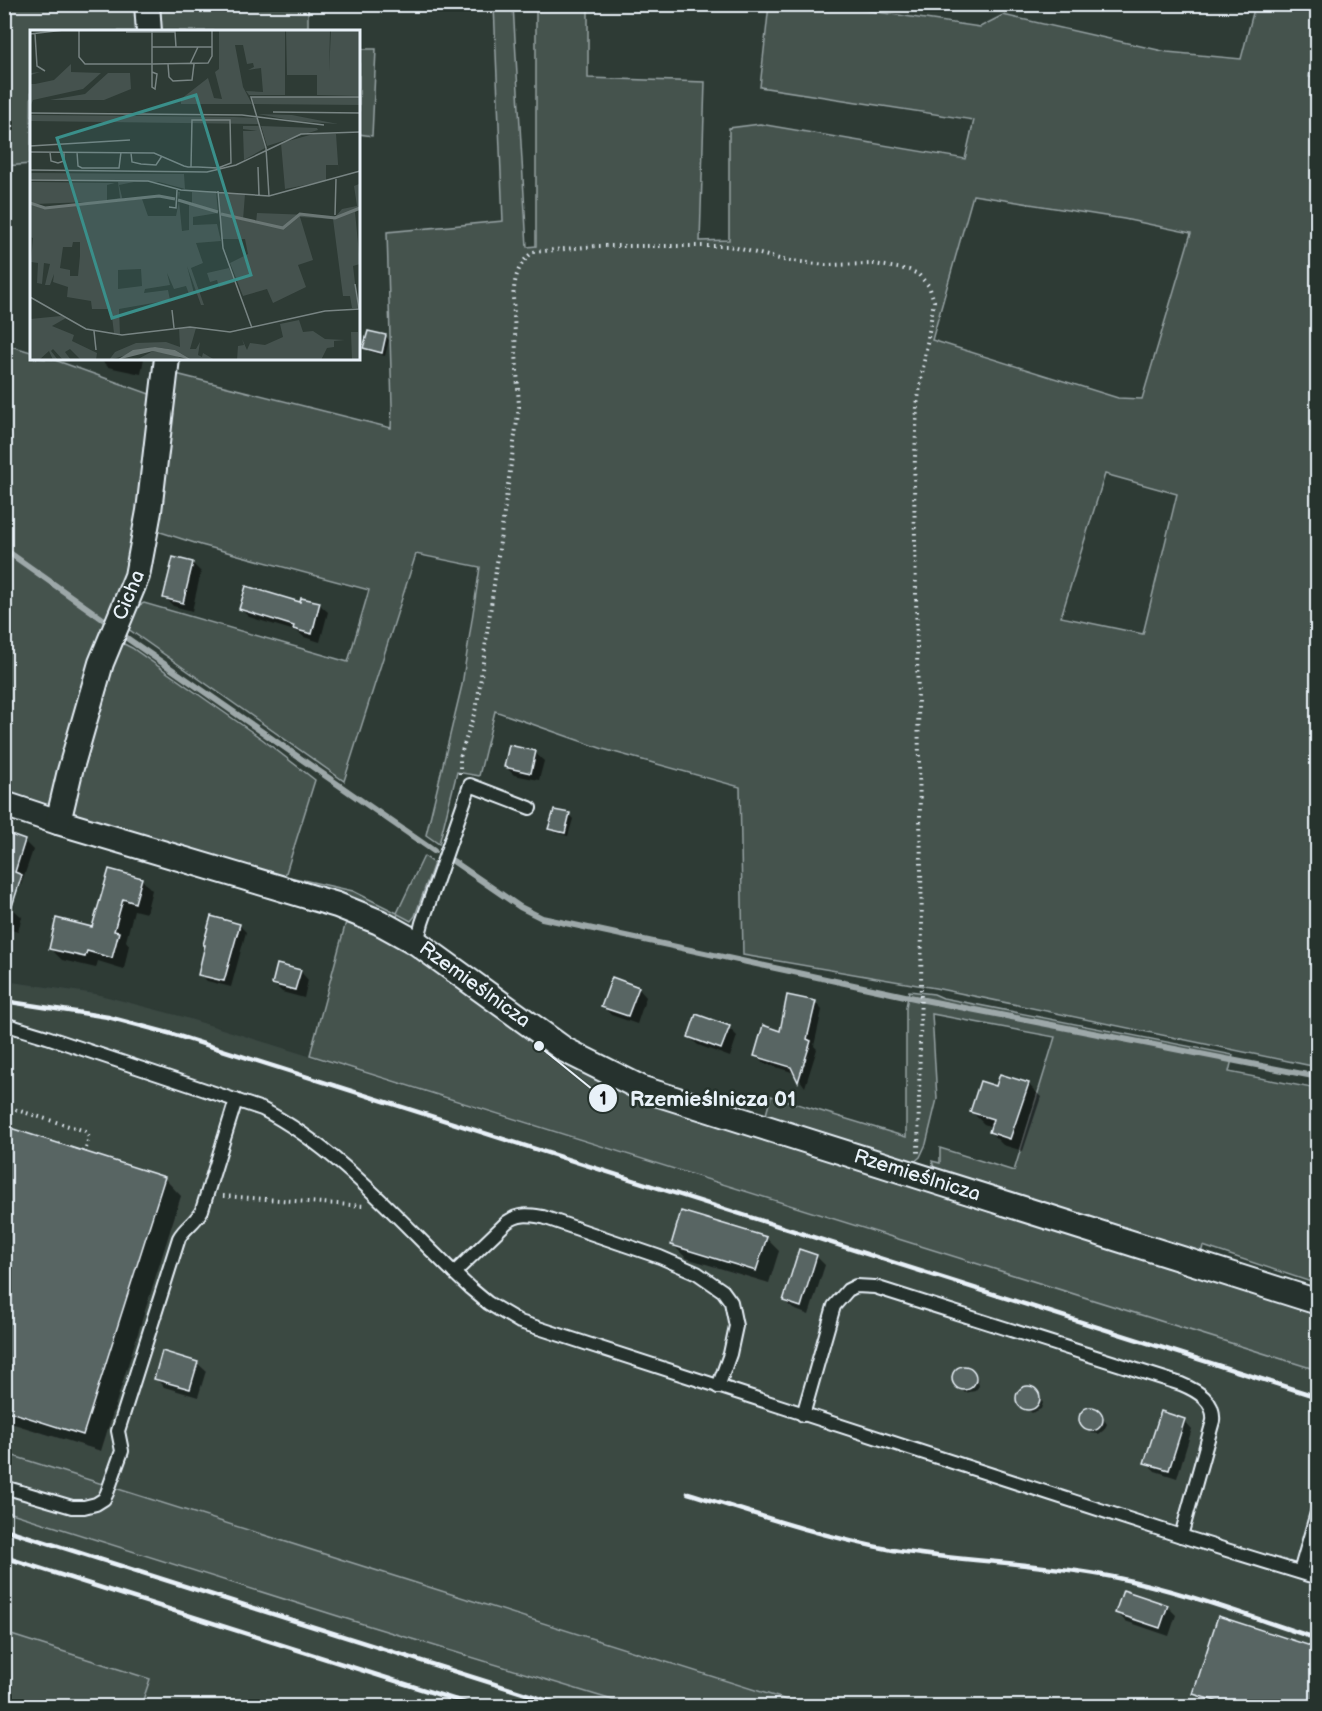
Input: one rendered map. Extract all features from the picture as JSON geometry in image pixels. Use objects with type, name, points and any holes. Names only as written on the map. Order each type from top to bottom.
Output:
[{"type":"street","points":[[147,4],[149,30]]},
{"type":"street","name":"Cicha","points":[[58,822],[101,663],[137,576],[150,511],[167,360]]},
{"type":"street","name":"Rzemieślnicza","points":[[4,804],[336,905],[380,922],[417,943],[565,1050],[643,1089],[1317,1302]]},
{"type":"lane","points":[[417,943],[470,785],[530,808]]},
{"type":"lane","points":[[4,1024],[47,1036],[262,1109],[297,1129],[333,1158],[454,1274],[488,1303],[520,1322],[803,1415],[1317,1578]]},
{"type":"lane","points":[[4,1487],[72,1507],[96,1504],[104,1499],[122,1451],[117,1431],[179,1238],[186,1227],[198,1218],[236,1100]]},
{"type":"lane","points":[[454,1274],[507,1222],[515,1216],[527,1214],[660,1257],[712,1282],[723,1291],[735,1313],[734,1340],[718,1387]]},
{"type":"lane","points":[[803,1415],[834,1306],[848,1290],[865,1285],[1181,1384],[1203,1396],[1214,1412],[1181,1536]]},
{"type":"lane","points":[[1300,1572],[1317,1509]]},
{"type":"path","points":[[466,795],[459,768],[477,705],[519,407],[513,297],[518,268],[524,259],[533,252],[597,246],[729,246],[783,260],[826,265],[873,264],[909,270],[918,274],[929,286],[934,301],[917,405],[914,484],[922,926],[918,1176]]},
{"type":"path","points":[[4,1106],[85,1131],[89,1137],[85,1152]]},
{"type":"path","points":[[207,1194],[387,1208]]},
{"type":"shaded area","points":[[4,5],[139,5],[141,30],[30,30],[30,164],[5,166]]},
{"type":"shaded area","points":[[154,5],[308,5],[308,30],[157,30]]},
{"type":"shaded area","points":[[494,5],[513,5],[527,247],[536,246],[536,5],[588,5],[588,78],[705,82],[700,241],[729,240],[729,128],[760,124],[965,159],[974,120],[760,87],[769,5],[829,5],[980,27],[1003,15],[1167,52],[1241,59],[1255,5],[1317,5],[1317,27],[1309,77],[1318,79],[1317,1067],[935,988],[743,955],[740,787],[603,749],[495,711],[479,776],[457,772],[439,844],[426,835],[462,685],[480,567],[416,554],[344,781],[124,626],[133,608],[144,603],[348,662],[369,590],[201,545],[154,530],[172,373],[391,428],[387,232],[503,221]],"holes":[[[973,195],[1124,219],[1191,233],[1142,399],[1118,398],[932,340]],[[1105,474],[1177,494],[1143,634],[1061,617]]]},
{"type":"shaded area","points":[[360,49],[376,49],[372,136],[360,134]]},
{"type":"shaded area","points":[[4,344],[30,352],[30,360],[55,360],[158,397],[140,526],[52,807],[5,792]]},
{"type":"shaded area","points":[[116,640],[132,648],[262,739],[315,780],[285,876],[353,891],[397,913],[424,856],[434,863],[415,916],[411,921],[398,914],[395,921],[79,821],[70,812]]},
{"type":"shaded area","points":[[346,922],[377,932],[431,961],[555,1052],[612,1088],[1317,1315],[1317,1370],[310,1055]]},
{"type":"shaded area","points":[[5,981],[96,994],[180,1016],[1317,1370],[1317,1706],[803,1706],[5,1453]]},
{"type":"shaded area","points":[[909,991],[934,994],[943,998],[1233,1055],[1229,1072],[1317,1089],[1317,1284],[1203,1246],[1200,1257],[934,1168],[932,1161],[940,1163],[940,1148],[1014,1171],[1055,1037],[932,1014],[937,1099],[926,1144],[920,1157],[912,1164],[765,1118],[771,1096],[906,1137],[906,1007]]},
{"type":"shaded area","points":[[4,1453],[806,1706],[632,1706],[363,1624],[5,1511]]},
{"type":"shaded area","points":[[5,1511],[632,1706],[141,1706],[150,1679],[5,1633]]},
{"type":"shaded area","points":[[5,1633],[150,1679],[141,1706],[5,1706]]},
{"type":"building","points":[[368,331],[386,335],[382,353],[363,348]]},
{"type":"building","points":[[173,557],[193,562],[183,603],[163,598]]},
{"type":"building","points":[[246,586],[300,602],[301,598],[320,602],[312,634],[239,609]]},
{"type":"building","points":[[509,745],[536,751],[531,773],[504,767]]},
{"type":"building","points":[[554,810],[570,813],[565,833],[548,829]]},
{"type":"building","points":[[8,834],[25,840],[15,872],[22,875],[8,919],[4,919],[4,845]]},
{"type":"building","points":[[109,869],[142,878],[135,903],[123,899],[114,931],[119,932],[112,958],[87,951],[85,957],[49,949],[56,918],[92,927]]},
{"type":"building","points":[[211,916],[240,924],[224,981],[198,975]]},
{"type":"building","points":[[277,964],[301,970],[295,990],[272,984]]},
{"type":"building","points":[[612,977],[639,987],[628,1016],[601,1007]]},
{"type":"building","points":[[787,995],[816,1001],[807,1039],[811,1041],[798,1082],[791,1067],[754,1056],[763,1025],[780,1031]]},
{"type":"building","points":[[696,1014],[730,1026],[721,1049],[688,1037]]},
{"type":"building","points":[[1000,1074],[1029,1083],[1010,1139],[989,1132],[993,1119],[970,1112],[980,1081],[996,1086]]},
{"type":"building","points":[[4,1126],[165,1177],[83,1435],[4,1410]]},
{"type":"building","points":[[681,1211],[767,1237],[756,1271],[671,1245]]},
{"type":"building","points":[[799,1249],[817,1255],[801,1307],[783,1301]]},
{"type":"building","points":[[162,1351],[198,1362],[190,1389],[154,1379]]},
{"type":"building","points":[[964,1366],[969,1367],[975,1373],[975,1383],[969,1389],[964,1390],[959,1389],[953,1383],[952,1378],[953,1373],[959,1367]]},
{"type":"building","points":[[1028,1386],[1033,1387],[1039,1393],[1039,1403],[1033,1409],[1028,1410],[1023,1409],[1017,1403],[1016,1398],[1017,1393],[1023,1387]]},
{"type":"building","points":[[1091,1407],[1096,1408],[1102,1414],[1102,1424],[1096,1430],[1091,1431],[1086,1430],[1080,1424],[1079,1419],[1080,1414],[1086,1408]]},
{"type":"building","points":[[1161,1411],[1185,1419],[1169,1470],[1144,1463]]},
{"type":"building","points":[[1123,1590],[1168,1605],[1160,1628],[1115,1613]]},
{"type":"building","points":[[1218,1616],[1317,1648],[1317,1707],[1234,1707],[1193,1694]]},
{"type":"waterway","points":[[4,549],[107,622]]},
{"type":"waterway","points":[[121,634],[434,851]]},
{"type":"waterway","points":[[453,861],[520,907],[542,918],[919,999],[1318,1077]]},
{"type":"railway","points":[[4,1001],[108,1017],[172,1034],[1318,1397]]},
{"type":"railway","points":[[688,1493],[815,1532],[867,1545],[948,1557],[1086,1572],[1139,1583],[1216,1605],[1318,1639]]},
{"type":"railway","points":[[4,1529],[564,1706]]},
{"type":"railway","points":[[4,1557],[475,1706]]},
{"type":"place","name":"Rzemieślnicza 01","points":[[539,1046]]}]
